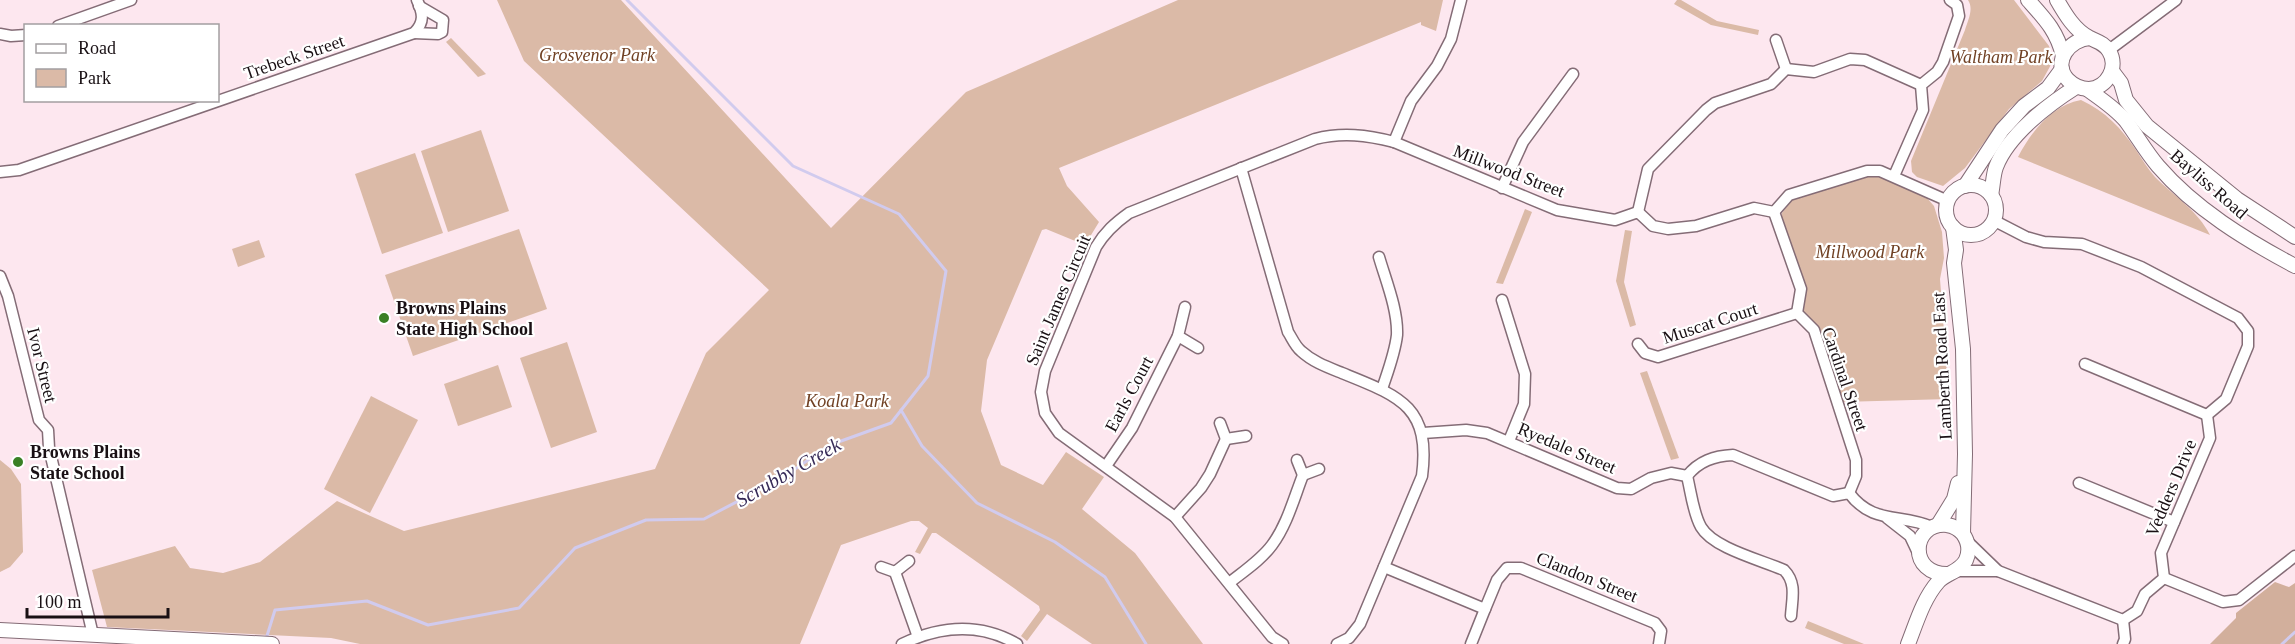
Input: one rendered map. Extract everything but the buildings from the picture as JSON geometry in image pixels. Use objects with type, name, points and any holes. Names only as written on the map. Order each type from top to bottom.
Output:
[{"type":"street","points":[[64,24],[131,0]]},
{"type":"street","points":[[1394,142],[1411,101],[1437,66],[1451,39],[1461,0]]},
{"type":"street","points":[[1922,85],[1937,72],[1959,16],[1957,5],[1950,0]]},
{"type":"street","name":"Bayliss Road","points":[[2028,0],[2059,38],[2065,76],[2110,105],[2124,119],[2159,166],[2196,201],[2242,237],[2295,266]]},
{"type":"street","points":[[2057,0],[2072,24],[2090,38],[2098,40],[2109,50],[2176,0]]},
{"type":"street","points":[[414,33],[422,21],[418,3]]},
{"type":"street","name":"Trebeck Street","points":[[219,101],[414,33],[438,34],[444,26],[443,20],[418,3]]},
{"type":"street","points":[[0,34],[24,35]]},
{"type":"street","points":[[1965,186],[2002,130],[2024,106],[2048,88],[2074,42],[2090,38]]},
{"type":"street","points":[[1776,40],[1786,69]]},
{"type":"street","name":"Bayliss Road","points":[[2109,50],[2112,57],[2112,71],[2121,83],[2126,100],[2147,126],[2237,199],[2295,237]]},
{"type":"street","points":[[1786,69],[1814,72],[1850,59],[1865,60],[1922,85]]},
{"type":"street","points":[[1774,212],[1754,208],[1696,226],[1668,229],[1653,226],[1638,212],[1648,169],[1706,110],[1715,103],[1771,84],[1786,69]]},
{"type":"street","points":[[1991,195],[1997,166],[2012,142],[2034,117],[2081,88],[2102,84],[2112,71]]},
{"type":"street","points":[[1502,188],[1523,142],[1573,74]]},
{"type":"street","points":[[1894,176],[1923,110],[1922,85]]},
{"type":"street","name":"Trebeck Street","points":[[0,172],[19,170],[215,102]]},
{"type":"street","name":"Saint James Circuit","points":[[1283,644],[1272,637],[1175,517],[1059,433],[1045,413],[1041,393],[1045,371],[1096,247],[1104,233],[1129,213],[1315,139],[1332,135],[1375,137],[1394,142]]},
{"type":"street","name":"Millwood Street","points":[[1394,142],[1557,210],[1614,220],[1638,212]]},
{"type":"street","points":[[1241,168],[1288,332],[1298,349],[1314,362],[1382,389],[1405,404],[1423,433],[1425,453],[1422,477],[1360,624],[1349,638],[1337,644]]},
{"type":"street","points":[[1774,212],[1789,195],[1867,171],[1880,171],[1894,176],[1948,201],[1958,189],[1965,186],[1979,186],[1991,195],[1996,207],[1994,220],[2026,237],[2044,242],[2082,244],[2141,267],[2238,318],[2248,331],[2248,346],[2226,399],[2207,415],[2085,364]]},
{"type":"street","name":"Lamberth Road East","points":[[1948,201],[1947,214],[1953,227],[1963,349],[1965,537]]},
{"type":"street","points":[[1774,212],[1801,290],[1797,313]]},
{"type":"street","name":"Lamberth Road East","points":[[1956,277],[1964,250],[1975,234],[1989,227],[1994,220]]},
{"type":"street","points":[[1953,227],[1967,234],[1975,234]]},
{"type":"street","points":[[1379,257],[1397,333],[1395,350],[1382,389]]},
{"type":"street","name":"Ivor Street","points":[[0,276],[8,296],[39,420],[48,430],[49,448],[93,635]]},
{"type":"street","points":[[1502,300],[1526,374],[1524,404],[1509,441]]},
{"type":"street","name":"Earls Court","points":[[1106,466],[1132,428],[1178,336],[1185,307]]},
{"type":"street","name":"Muscat Court","points":[[1638,344],[1645,353],[1658,357],[1797,313]]},
{"type":"street","name":"Cardinal Street","points":[[1797,313],[1814,330],[1856,460],[1856,476],[1849,493]]},
{"type":"street","points":[[1178,336],[1198,348]]},
{"type":"street","name":"Vedders Drive","points":[[2164,578],[2161,553],[2210,438],[2207,415]]},
{"type":"street","points":[[1175,517],[1201,488],[1210,474],[1226,439],[1220,423]]},
{"type":"street","name":"Ryedale Street","points":[[1423,433],[1466,430],[1487,434],[1509,441],[1617,488],[1631,489],[1651,478],[1671,472],[1687,476]]},
{"type":"street","points":[[1226,439],[1246,436]]},
{"type":"street","name":"Lamberth Road East","points":[[1935,526],[1954,499],[1965,454]]},
{"type":"street","points":[[1791,616],[1793,584],[1790,576],[1784,570],[1716,542],[1700,525],[1687,476],[1696,465],[1717,456],[1733,455],[1833,496],[1849,493],[1859,506],[1887,518],[1910,536],[1927,578],[1924,604]]},
{"type":"street","points":[[1229,583],[1260,558],[1273,544],[1303,475],[1297,460]]},
{"type":"street","points":[[1303,475],[1319,469]]},
{"type":"street","points":[[2079,483],[2174,522]]},
{"type":"street","points":[[1887,518],[1919,521],[1935,526],[1951,525],[1998,571]]},
{"type":"street","points":[[1935,526],[1921,539],[1921,559],[1935,573],[1998,571],[2123,620]]},
{"type":"street","points":[[1908,644],[1924,604],[1938,583],[1966,559],[1965,537]]},
{"type":"street","points":[[2123,620],[2137,611],[2145,594],[2164,578],[2223,602],[2239,600],[2295,556]]},
{"type":"street","points":[[895,572],[909,561]]},
{"type":"street","points":[[881,567],[895,572]]},
{"type":"street","points":[[1384,567],[1485,609],[1471,644]]},
{"type":"street","name":"Clandon Street","points":[[1485,609],[1497,580],[1507,568],[1521,568],[1655,623],[1661,632],[1659,644]]},
{"type":"street","points":[[895,572],[918,637]]},
{"type":"street","points":[[2123,620],[2125,639],[2123,644]]},
{"type":"street","points":[[902,644],[934,631],[963,628],[978,629],[1011,642]]},
{"type":"street","points":[[0,630],[272,644]]},
{"type":"green space","name":"Koala Park","points":[[497,0],[621,0],[831,228],[966,92],[1178,0],[1443,0],[1436,31],[1421,25],[1421,22],[1059,168],[1067,186],[1099,222],[1085,245],[1046,229],[1042,230],[987,360],[981,411],[1001,465],[1043,485],[1066,452],[1104,477],[1082,509],[1135,553],[1203,644],[1092,644],[1047,614],[1027,641],[1021,636],[1040,610],[1039,606],[936,533],[932,533],[920,554],[915,552],[928,528],[919,521],[911,521],[841,545],[800,644],[360,644],[331,638],[107,627],[92,570],[175,546],[190,568],[223,573],[260,562],[337,501],[404,531],[655,469],[706,353],[769,290],[524,61]]},
{"type":"green space","points":[[1677,0],[1681,0],[1717,21],[1759,30],[1758,35],[1711,25],[1674,4]]},
{"type":"green space","name":"Waltham Park","points":[[1968,0],[2014,0],[2049,46],[2053,61],[2042,81],[2009,109],[1965,168],[1943,186],[1917,177],[1912,172],[1911,161],[1965,30],[1970,11]]},
{"type":"green space","points":[[451,38],[486,74],[478,77],[446,42]]},
{"type":"green space","name":"Waltham Park","points":[[2081,100],[2105,115],[2119,128],[2155,177],[2199,218],[2210,235],[2018,157],[2029,138],[2044,121],[2061,108]]},
{"type":"green space","points":[[481,130],[509,211],[448,232],[421,151]]},
{"type":"green space","points":[[415,153],[443,233],[382,254],[355,174]]},
{"type":"green space","name":"Millwood Park","points":[[1877,175],[1927,198],[1934,206],[1942,232],[1944,258],[1940,279],[1949,399],[1841,402],[1802,312],[1805,287],[1782,213],[1797,197]]},
{"type":"green space","points":[[1525,209],[1532,212],[1503,284],[1496,283]]},
{"type":"green space","points":[[519,229],[547,309],[413,356],[385,275]]},
{"type":"green space","points":[[1625,230],[1632,231],[1624,282],[1636,325],[1630,327],[1616,281]]},
{"type":"green space","points":[[259,240],[265,257],[238,267],[232,249]]},
{"type":"green space","points":[[567,342],[597,432],[551,448],[520,358]]},
{"type":"green space","points":[[498,365],[512,407],[458,426],[444,384]]},
{"type":"green space","points":[[1647,371],[1679,458],[1671,460],[1640,373]]},
{"type":"green space","points":[[371,396],[418,420],[370,513],[324,489]]},
{"type":"green space","points":[[0,460],[11,469],[21,484],[23,552],[10,567],[0,572]]},
{"type":"green space","points":[[1808,621],[1864,644],[1844,644],[1805,628]]},
{"type":"shaded area","points":[[2275,582],[2289,587],[2295,583],[2295,644],[2210,644],[2236,618],[2236,613]]},
{"type":"waterway","name":"Scrubby Creek","points":[[266,639],[275,610],[367,601],[428,625],[519,608],[575,548],[646,520],[704,519],[782,478],[830,445],[891,423],[928,376],[946,271],[899,214],[793,166],[627,0]]},
{"type":"waterway","points":[[901,410],[922,446],[977,503],[1055,542],[1105,577],[1146,644]]},
{"type":"waterway","points":[[2282,644],[2295,632]]},
{"type":"place","name":"Browns Plains State High School","points":[[384,318]]},
{"type":"place","name":"Browns Plains State School","points":[[18,462]]},
{"type":"park label","name":"Grosvenor Park","points":[[597,55]]}]
